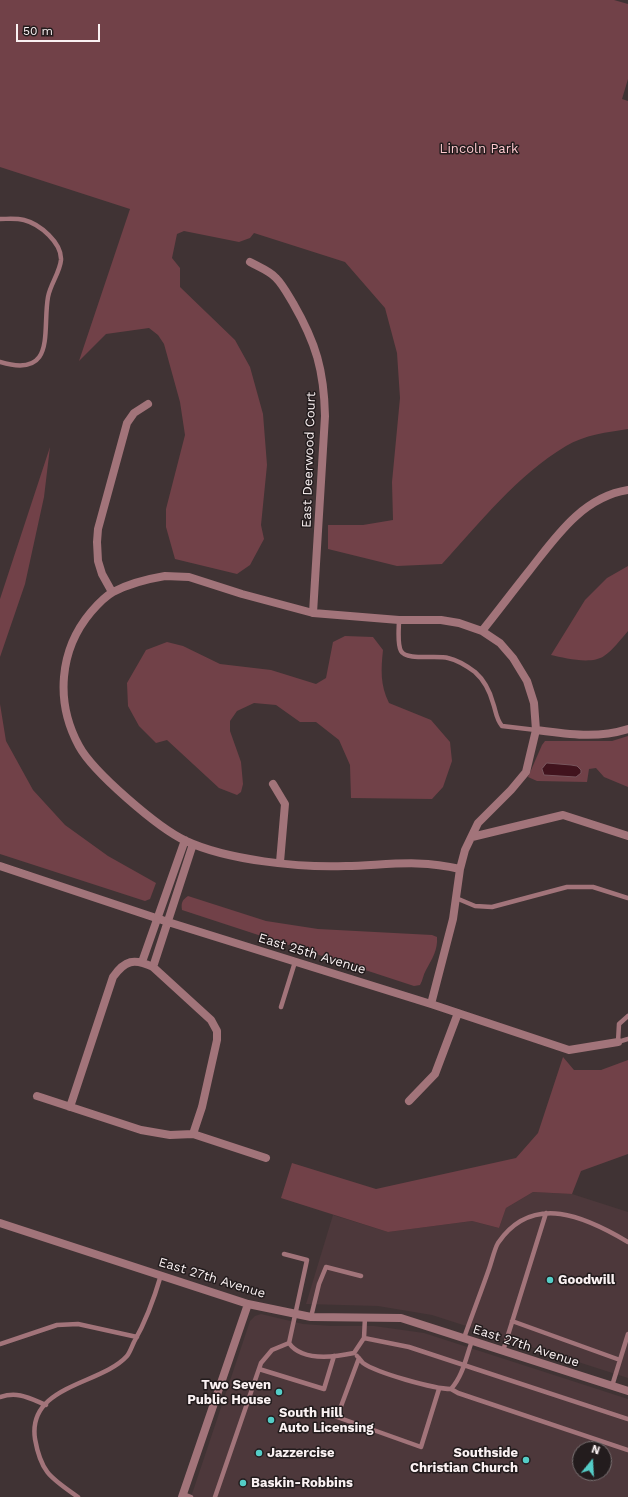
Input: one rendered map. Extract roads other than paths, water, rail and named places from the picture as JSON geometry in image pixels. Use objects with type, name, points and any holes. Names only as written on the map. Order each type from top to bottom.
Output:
[{"type":"street","name":"East Deerwood Court","points":[[250,262],[271,274],[281,283],[311,336],[321,366],[325,392],[325,416],[313,613]]},
{"type":"street","points":[[112,592],[102,574],[98,561],[98,529],[128,423],[134,413],[148,404]]},
{"type":"street","points":[[482,631],[562,529],[579,513],[597,501],[628,490]]},
{"type":"street","points":[[431,1004],[453,919],[460,869],[465,850],[478,823],[511,790],[526,772],[536,730],[534,703],[527,681],[513,658],[500,643],[482,631],[459,623],[441,620],[399,620],[313,613],[242,594],[189,577],[165,576],[141,580],[112,592],[98,603],[82,623],[69,647],[63,674],[63,698],[69,724],[79,747],[103,777],[169,831],[193,844],[239,856],[280,862],[345,866],[419,862],[436,863],[460,869]]},
{"type":"street","points":[[536,730],[590,736],[614,733],[628,729]]},
{"type":"street","points":[[273,784],[285,804],[280,862]]},
{"type":"street","points":[[472,837],[563,815],[628,836]]},
{"type":"street","points":[[142,962],[185,840]]},
{"type":"street","points":[[153,967],[193,844]]},
{"type":"street","name":"East 25th Avenue","points":[[0,866],[168,922],[431,1004],[569,1050],[618,1042]]},
{"type":"street","points":[[70,1107],[113,977],[121,966],[134,961],[142,962],[153,967],[211,1020],[217,1031],[214,1057],[193,1134]]},
{"type":"street","points":[[409,1100],[435,1074],[458,1013]]},
{"type":"street","points":[[37,1096],[141,1130],[170,1135],[193,1134],[266,1158]]},
{"type":"street","name":"East 27th Avenue","points":[[0,1223],[248,1304],[311,1317],[401,1318],[628,1391]]},
{"type":"street","points":[[186,1496],[248,1304]]},
{"type":"lane","points":[[0,219],[25,220],[36,225],[48,234],[58,247],[61,254],[61,262],[48,297],[46,344],[43,352],[30,364],[20,366],[0,362]]},
{"type":"lane","points":[[399,620],[400,649],[404,654],[413,657],[439,656],[460,663],[475,672],[487,686],[498,719],[502,726],[536,730]]},
{"type":"lane","points":[[456,898],[476,906],[492,907],[567,886],[593,887],[628,898]]},
{"type":"lane","points":[[281,1007],[295,962]]},
{"type":"lane","points":[[628,1016],[619,1024],[618,1042],[628,1039]]},
{"type":"lane","points":[[451,1389],[456,1384],[464,1365],[468,1339],[498,1244],[520,1220],[537,1213],[556,1214],[583,1220],[607,1230],[628,1242]]},
{"type":"lane","points":[[503,1351],[546,1214]]},
{"type":"lane","points":[[284,1254],[307,1260],[294,1313],[289,1343],[292,1349],[307,1355],[334,1356],[354,1353],[364,1338],[365,1317]]},
{"type":"lane","points":[[311,1317],[319,1284],[326,1267],[361,1276]]},
{"type":"lane","points":[[78,1497],[50,1477],[38,1458],[35,1435],[37,1414],[59,1392],[111,1367],[127,1356],[152,1306],[161,1275]]},
{"type":"lane","points":[[512,1322],[620,1360]]},
{"type":"lane","points":[[0,1344],[56,1326],[78,1324],[137,1337]]},
{"type":"lane","points":[[612,1386],[628,1334]]},
{"type":"lane","points":[[364,1338],[409,1347],[628,1419]]},
{"type":"lane","points":[[215,1497],[259,1369],[272,1350],[289,1343]]},
{"type":"lane","points":[[354,1353],[363,1363],[376,1369],[439,1389],[451,1389],[458,1393],[628,1450]]},
{"type":"lane","points":[[259,1369],[324,1389],[334,1356]]},
{"type":"lane","points":[[359,1358],[337,1417],[421,1447],[439,1389]]},
{"type":"lane","points":[[0,1397],[11,1394],[25,1396],[46,1405]]},
{"type":"place","name":"Goodwill","points":[[550,1280]]},
{"type":"place","name":"Two Seven Public House","points":[[279,1392]]},
{"type":"place","name":"South Hill Auto Licensing","points":[[271,1420]]},
{"type":"place","name":"Jazzercise","points":[[259,1453]]},
{"type":"place","name":"Southside Christian Church","points":[[526,1460]]},
{"type":"place","name":"Baskin-Robbins","points":[[243,1483]]},
{"type":"park label","name":"Lincoln Park","points":[[479,149]]}]
